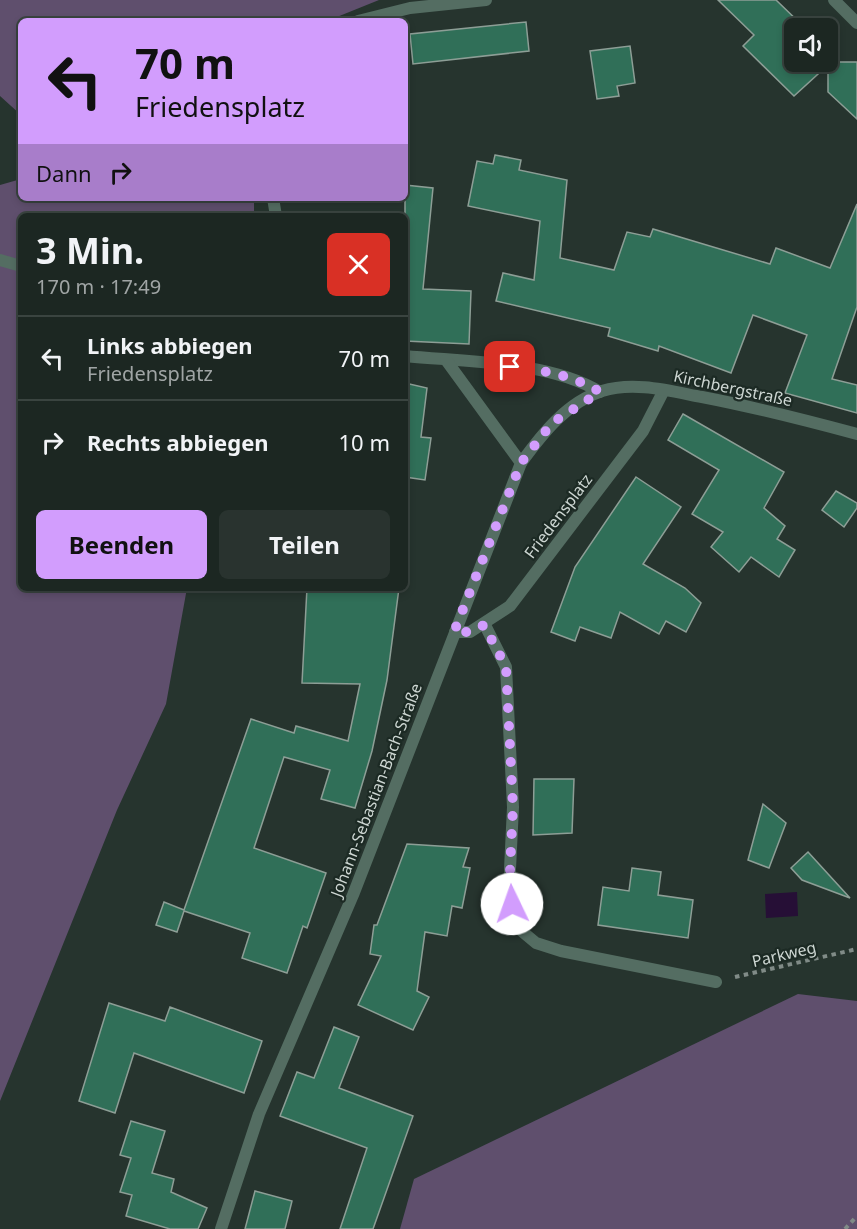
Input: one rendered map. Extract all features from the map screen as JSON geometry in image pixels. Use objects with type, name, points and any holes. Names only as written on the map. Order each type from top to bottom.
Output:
[{"type":"street","points":[[370,18],[410,8],[486,0]]},
{"type":"street","points":[[834,0],[857,23]]},
{"type":"street","points":[[0,260],[18,265]]},
{"type":"street","points":[[408,356],[563,375],[582,381],[600,392]]},
{"type":"street","points":[[446,360],[521,463]]},
{"type":"street","name":"Kirchbergstraße","points":[[600,392],[619,388],[664,390],[764,409],[857,434]]},
{"type":"street","name":"Friedensplatz","points":[[454,632],[470,632],[510,606],[643,431],[664,390]]},
{"type":"street","name":"Johann-Sebastian-Bach-Straße","points":[[221,1229],[259,1114],[353,895],[521,463],[552,423],[600,392]]},
{"type":"street","points":[[484,625],[506,667],[513,807],[510,869],[512,904],[518,928],[536,943],[561,951],[716,982]]},
{"type":"path","name":"Parkweg","points":[[716,982],[857,949]]},
{"type":"path","points":[[845,1229],[857,1216]]},
{"type":"shaded area","points":[[0,0],[379,0],[334,18],[18,18],[18,112],[0,96]]},
{"type":"shaded area","points":[[18,180],[18,201],[254,201],[254,213],[18,213],[18,591],[186,591],[166,704],[117,810],[0,1101],[0,185]]},
{"type":"shaded area","points":[[797,892],[798,916],[766,918],[765,894]]},
{"type":"shaded area","points":[[798,994],[857,1001],[857,1229],[400,1229],[414,1179]]},
{"type":"building","points":[[718,0],[776,0],[795,18],[784,18],[784,72],[820,72],[794,96],[743,46],[754,35]]},
{"type":"building","points":[[526,22],[529,51],[413,64],[410,34]]},
{"type":"building","points":[[630,46],[635,83],[617,86],[619,96],[597,99],[590,51]]},
{"type":"building","points":[[838,62],[857,62],[857,119],[828,92],[828,72],[838,72]]},
{"type":"building","points":[[495,155],[521,160],[519,170],[567,180],[560,258],[614,270],[627,232],[650,237],[653,229],[770,264],[776,248],[830,268],[857,204],[857,307],[832,379],[857,385],[857,413],[785,393],[807,335],[753,315],[731,373],[659,346],[658,351],[608,336],[610,328],[496,301],[503,273],[534,280],[540,221],[468,206],[477,161],[493,164]]},
{"type":"building","points":[[408,185],[433,188],[423,289],[471,291],[469,344],[408,341],[408,213],[405,213]]},
{"type":"building","points":[[408,384],[427,388],[421,437],[431,438],[425,480],[408,477]]},
{"type":"building","points":[[683,414],[784,472],[764,508],[785,526],[777,539],[795,550],[779,577],[751,557],[739,572],[711,547],[723,532],[692,514],[719,470],[668,440]]},
{"type":"building","points":[[636,477],[681,507],[643,564],[685,588],[701,603],[686,632],[666,621],[659,634],[620,612],[611,638],[580,627],[575,641],[551,632],[575,567]]},
{"type":"building","points":[[836,491],[857,503],[857,508],[844,527],[822,510]]},
{"type":"building","points":[[307,591],[399,591],[387,680],[372,751],[355,808],[321,799],[330,770],[284,757],[254,848],[326,873],[307,928],[303,926],[287,973],[242,958],[250,933],[184,911],[177,932],[156,925],[164,902],[184,910],[251,719],[294,733],[296,726],[348,741],[360,684],[302,683]]},
{"type":"building","points":[[534,779],[574,779],[572,833],[533,835]]},
{"type":"building","points":[[763,804],[786,823],[769,868],[748,860]]},
{"type":"building","points":[[407,844],[469,848],[463,867],[470,868],[462,908],[452,906],[447,936],[425,932],[417,991],[429,997],[413,1030],[358,1005],[381,956],[370,954],[374,925],[377,925]]},
{"type":"building","points":[[808,852],[850,898],[802,880],[791,868]]},
{"type":"building","points":[[632,868],[661,872],[658,895],[693,900],[688,938],[598,925],[603,887],[629,891]]},
{"type":"building","points":[[109,1003],[165,1021],[170,1007],[262,1041],[244,1093],[134,1053],[115,1113],[79,1101]]},
{"type":"building","points":[[334,1027],[359,1037],[339,1088],[413,1116],[373,1229],[340,1229],[367,1148],[280,1116],[297,1072],[314,1078]]},
{"type":"building","points":[[131,1121],[165,1131],[152,1173],[174,1179],[171,1192],[207,1208],[198,1229],[170,1229],[126,1216],[132,1195],[120,1192],[131,1158],[120,1155]]},
{"type":"building","points":[[255,1191],[292,1201],[285,1229],[245,1229]]},
{"type":"route","points":[[510,367],[563,375],[582,381],[600,392],[552,423],[521,463],[454,632],[470,632],[484,625],[506,667],[513,807],[510,869],[512,904]]}]
